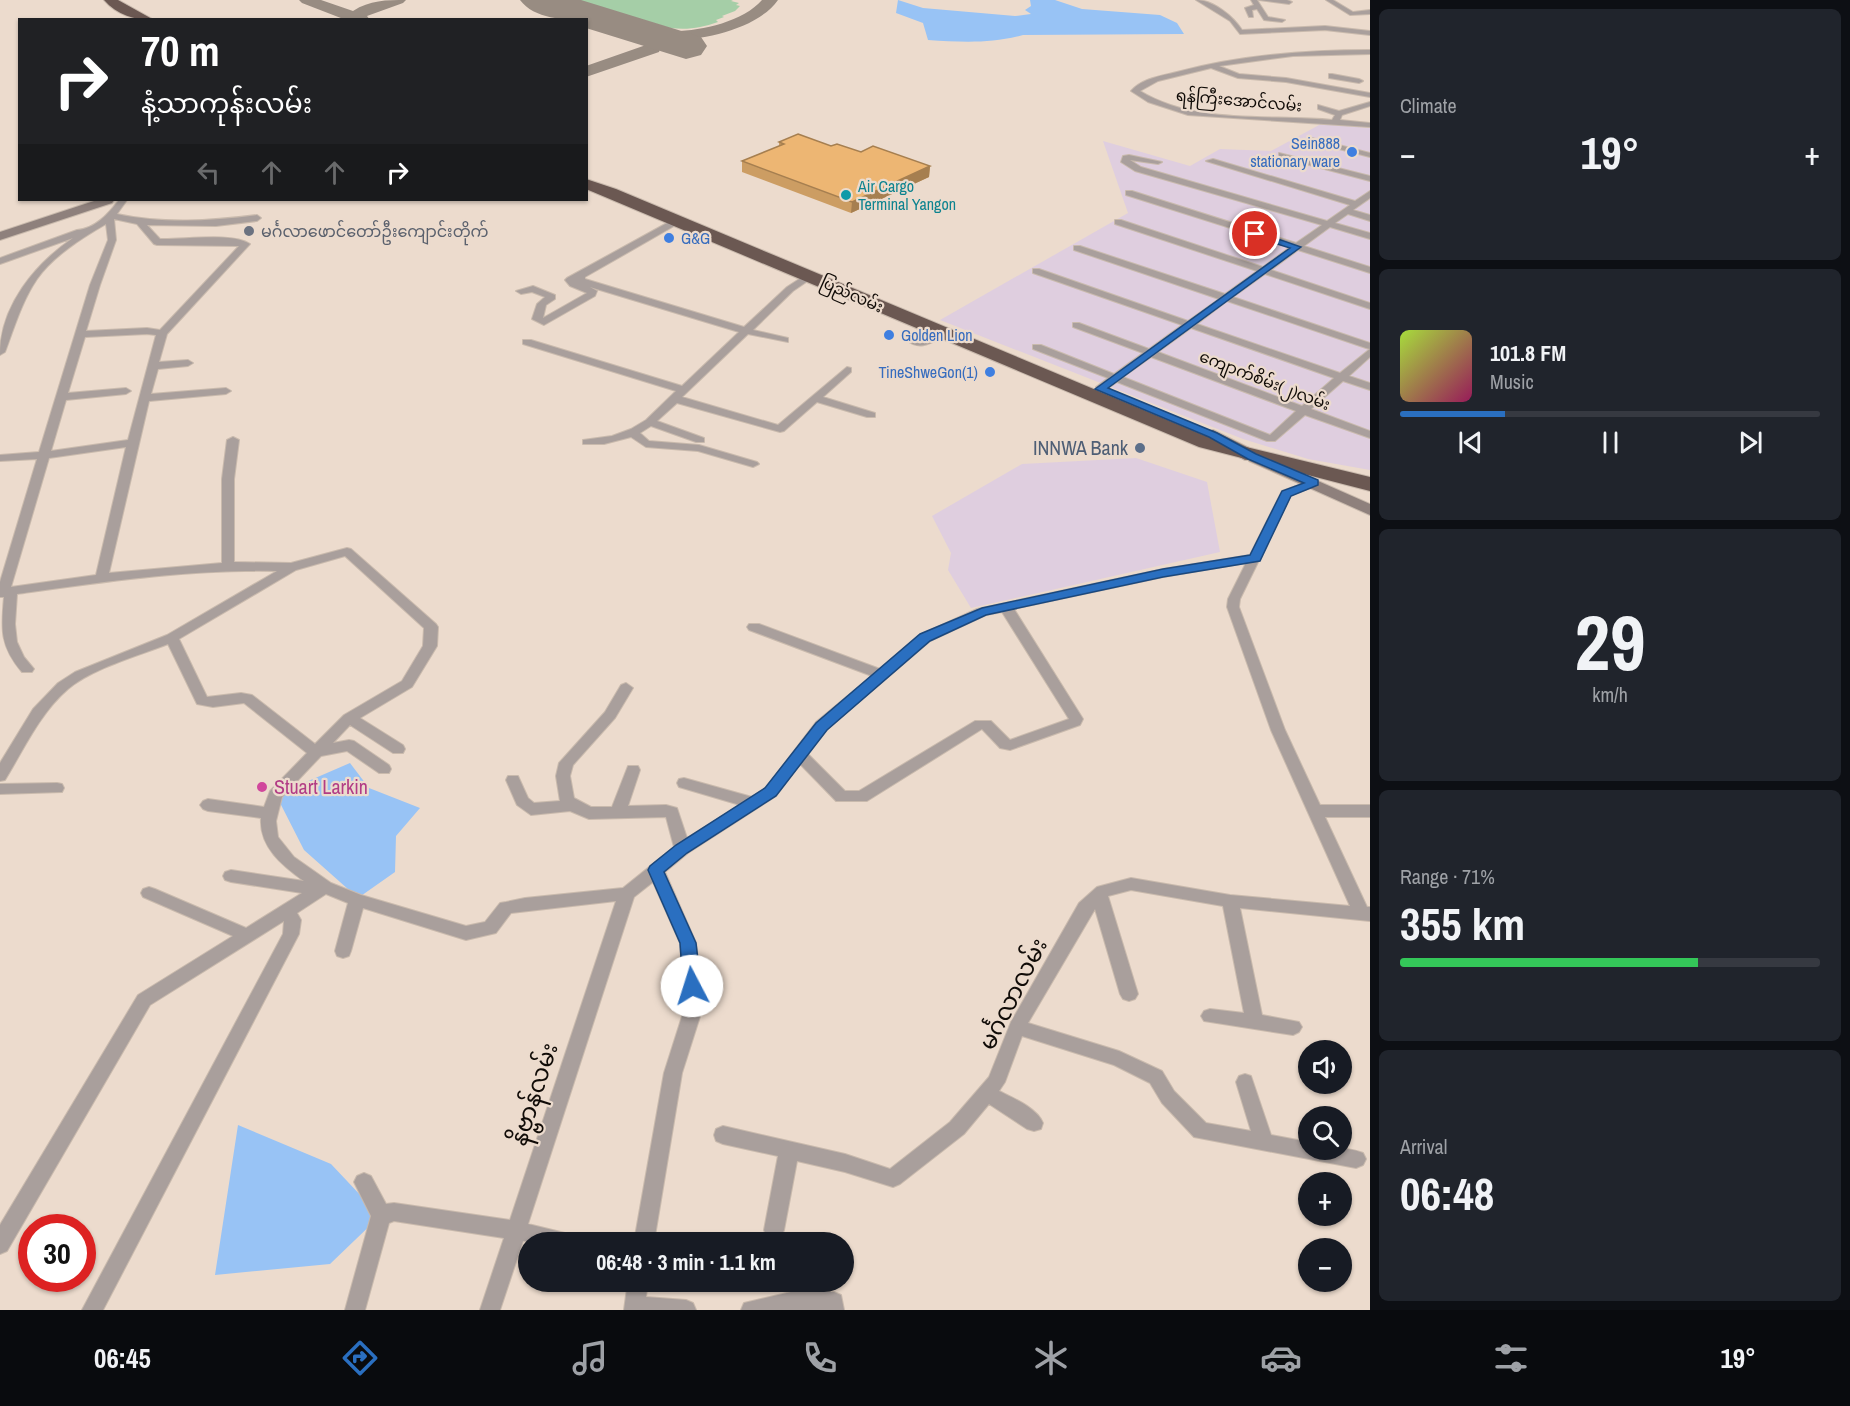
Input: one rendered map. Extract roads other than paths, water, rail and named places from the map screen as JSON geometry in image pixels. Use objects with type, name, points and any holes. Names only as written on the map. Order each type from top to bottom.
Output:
[{"type":"highway","points":[[97,0],[110,11],[126,18]]},
{"type":"highway","points":[[110,0],[122,9],[143,18]]},
{"type":"highway","name":"ပြည်လမ်း","points":[[588,183],[942,334],[1206,443],[1313,475],[1370,484]]},
{"type":"highway","name":"ပြည်လမ်း","points":[[588,183],[616,190],[1313,475],[1370,475]]},
{"type":"main road","name":"ပြည်လမ်း","points":[[1213,435],[1252,456]]},
{"type":"street","points":[[1199,0],[1232,20],[1240,32],[1325,28],[1368,33]]},
{"type":"street","points":[[1254,0],[1266,19],[1282,20]]},
{"type":"street","points":[[1262,0],[1289,2]]},
{"type":"street","points":[[1329,0],[1352,14],[1370,12]]},
{"type":"street","points":[[1251,16],[1248,8],[1258,7]]},
{"type":"street","points":[[1345,17],[1368,33]]},
{"type":"street","name":"ရန်ကြီးအောင်လမ်း","points":[[1370,52],[1288,52],[1210,65],[1149,82],[1135,91],[1166,107],[1186,111],[1247,118],[1337,118],[1370,125]]},
{"type":"street","points":[[1210,65],[1238,76],[1286,80],[1370,95]]},
{"type":"street","points":[[1332,76],[1363,79],[1348,90]]},
{"type":"street","points":[[1321,107],[1337,118],[1370,104]]},
{"type":"street","points":[[1311,139],[1370,155]]},
{"type":"street","points":[[1282,155],[1370,178]]},
{"type":"street","points":[[1158,162],[1125,158],[1125,162],[1138,169],[1370,236]]},
{"type":"street","points":[[1210,161],[1357,204]]},
{"type":"street","points":[[1129,193],[1370,270]]},
{"type":"street","points":[[1100,389],[1370,194]]},
{"type":"street","points":[[0,236],[105,201]]},
{"type":"street","points":[[0,352],[22,298],[36,274],[111,217],[122,201]]},
{"type":"street","points":[[1347,211],[1370,218]]},
{"type":"street","points":[[111,217],[140,222],[216,223],[257,218]]},
{"type":"street","points":[[27,669],[10,649],[4,592],[95,285],[112,240],[111,217]]},
{"type":"street","points":[[521,291],[532,289],[552,297],[540,308],[537,318],[544,322],[592,294],[592,291],[573,284],[570,280],[678,220]]},
{"type":"street","points":[[102,579],[133,443],[147,398],[162,333],[246,244],[217,240],[184,243],[157,242],[140,222]]},
{"type":"street","points":[[1118,222],[1370,306]]},
{"type":"street","points":[[0,261],[98,225]]},
{"type":"street","points":[[184,243],[184,255]]},
{"type":"street","points":[[1077,248],[1370,346]]},
{"type":"street","points":[[1036,271],[1370,387]]},
{"type":"street","points":[[580,276],[579,281],[609,291],[784,340]]},
{"type":"street","points":[[587,442],[609,441],[634,434],[676,399],[790,289],[810,276]]},
{"type":"street","points":[[609,291],[527,342],[684,390]]},
{"type":"street","name":"ကျောက်စိမ်း(၂)လမ်း","points":[[1076,325],[1370,435]]},
{"type":"street","points":[[82,334],[147,331],[162,333]]},
{"type":"street","points":[[911,340],[920,344],[942,334]]},
{"type":"street","points":[[1037,347],[1271,439],[1370,352]]},
{"type":"street","points":[[154,366],[188,363]]},
{"type":"street","points":[[676,399],[780,429],[848,370]]},
{"type":"street","points":[[147,398],[226,391]]},
{"type":"street","points":[[63,397],[126,392]]},
{"type":"street","points":[[817,398],[871,415]]},
{"type":"street","points":[[650,422],[700,440]]},
{"type":"street","points":[[634,434],[646,444],[699,448],[753,464]]},
{"type":"street","points":[[228,566],[228,479],[233,440]]},
{"type":"street","points":[[0,458],[46,455],[133,443]]},
{"type":"street","points":[[1365,913],[1278,730],[1233,607],[1234,600],[1287,493],[1313,475],[1370,510]]},
{"type":"street","points":[[1,772],[38,712],[63,686],[109,663],[172,638],[292,567],[347,552],[431,627],[430,646],[407,684],[350,718],[275,795],[270,814],[271,839],[288,861],[321,890]]},
{"type":"street","points":[[231,876],[321,890],[466,933],[490,928],[506,908],[627,894],[682,849],[771,792],[821,726],[925,638],[982,612],[1163,573],[1255,558]]},
{"type":"street","points":[[4,592],[228,566],[292,567]]},
{"type":"street","points":[[800,755],[841,797],[862,797],[980,724],[986,724],[1005,744],[1010,745],[1075,722],[1076,719],[1006,607]]},
{"type":"street","points":[[754,627],[881,674]]},
{"type":"street","points":[[172,638],[202,701],[210,703],[237,697],[247,698],[315,752]]},
{"type":"street","points":[[626,688],[610,715],[566,763],[563,776],[567,800],[589,813],[672,812],[682,849]]},
{"type":"street","points":[[350,718],[398,748]]},
{"type":"street","points":[[315,752],[349,745],[384,769]]},
{"type":"street","points":[[618,812],[633,770]]},
{"type":"street","points":[[513,780],[522,801],[531,809],[572,805]]},
{"type":"street","points":[[684,783],[754,803]]},
{"type":"street","points":[[0,789],[57,788]]},
{"type":"street","points":[[207,805],[270,814]]},
{"type":"street","points":[[1315,811],[1370,811]]},
{"type":"street","points":[[646,1232],[673,1073],[694,1007],[688,943],[656,870]]},
{"type":"street","name":"မင်္ဂလာလမ်း","points":[[723,1135],[893,1178],[957,1128],[996,1082],[1017,1027],[1085,908],[1103,891],[1131,884],[1230,901],[1365,913]]},
{"type":"street","points":[[0,1244],[144,1000],[321,890]]},
{"type":"street","points":[[149,893],[249,936]]},
{"type":"street","name":"နိဗ္ဗာန်လမ်း","points":[[490,1310],[627,894]]},
{"type":"street","points":[[1099,895],[1129,994]]},
{"type":"street","points":[[343,951],[357,900]]},
{"type":"street","points":[[1230,901],[1255,1022]]},
{"type":"street","points":[[92,1310],[291,934],[293,920],[287,912]]},
{"type":"street","points":[[1209,1016],[1293,1027]]},
{"type":"street","points":[[1017,1027],[1119,1059],[1156,1077],[1168,1097],[1201,1131],[1356,1159]]},
{"type":"street","points":[[1245,1082],[1264,1142]]},
{"type":"street","points":[[986,1094],[1007,1104],[1034,1123]]},
{"type":"street","points":[[774,1230],[789,1150]]},
{"type":"street","points":[[355,1310],[381,1215],[364,1182]]},
{"type":"street","points":[[381,1215],[394,1212],[524,1232]]},
{"type":"street","points":[[636,1292],[634,1309],[686,1310]]},
{"type":"street","points":[[751,1310],[791,1302],[834,1302],[834,1310]]},
{"type":"water","points":[[898,0],[923,8],[1015,16],[1031,14],[1025,10],[1031,6],[1030,0],[1055,0],[1082,9],[1160,15],[1177,23],[1184,34],[1023,35],[964,42],[928,40],[923,23],[896,13]]},
{"type":"water","points":[[350,763],[369,788],[420,808],[396,836],[395,872],[358,898],[304,850],[276,795]]},
{"type":"water","points":[[238,1125],[331,1164],[380,1216],[330,1264],[215,1275]]},
{"type":"place","name":"Sein888 stationary ware","points":[[1352,152]]},
{"type":"place","name":"Air Cargo Terminal Yangon","points":[[846,195]]},
{"type":"place","name":"မင်္ဂလာဖောင်တော်ဦးကျောင်းတိုက်","points":[[249,231]]},
{"type":"place","name":"G&G","points":[[669,238]]},
{"type":"place","name":"Golden Lion","points":[[889,335]]},
{"type":"place","name":"TineShweGon(1)","points":[[990,372]]},
{"type":"place","name":"INNWA Bank","points":[[1140,448]]},
{"type":"place","name":"Stuart Larkin","points":[[262,787]]}]
